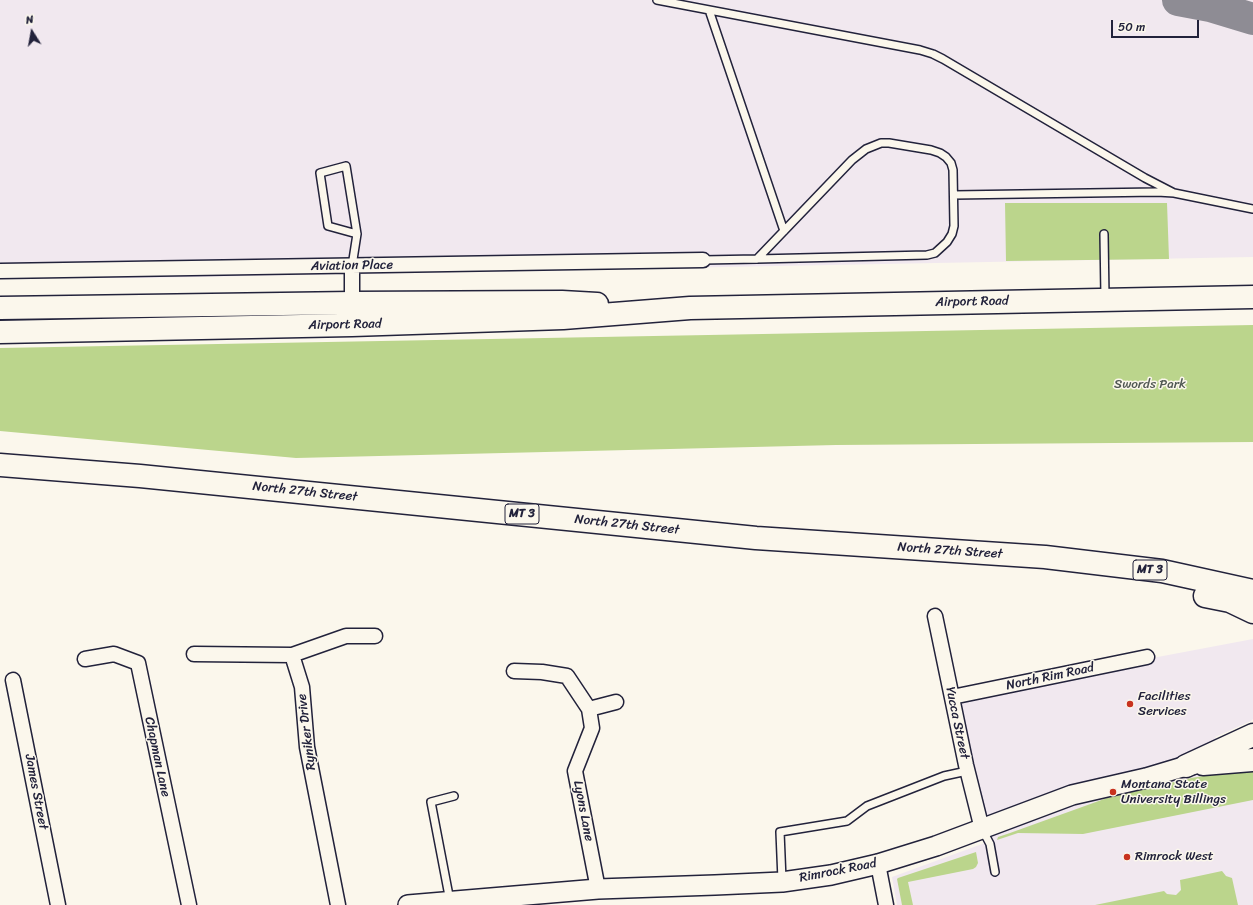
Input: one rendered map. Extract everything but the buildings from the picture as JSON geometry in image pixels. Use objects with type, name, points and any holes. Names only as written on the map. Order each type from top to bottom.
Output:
[{"type":"main road","name":"Airport Road","points":[[0,332],[352,325],[563,318],[690,308],[1253,297]]},
{"type":"main road","name":"Airport Road","points":[[0,308],[352,303],[562,302],[690,308]]},
{"type":"main road","name":"North 27th Street","points":[[0,465],[140,476],[756,538],[1045,557],[1162,571],[1253,591]]},
{"type":"main road","points":[[1045,557],[1137,581],[1230,601],[1253,612]]},
{"type":"main road","points":[[1186,766],[1253,735]]},
{"type":"main road","name":"Rimrock Road","points":[[408,905],[598,889],[782,882],[830,875],[878,864],[936,846],[1072,795],[1146,778],[1186,766],[1253,754]]},
{"type":"main road","points":[[1186,766],[1253,760]]},
{"type":"street","name":"Aviation Place","points":[[0,271],[703,260]]},
{"type":"street","points":[[352,266],[352,325]]},
{"type":"street","name":"Yucca Street","points":[[935,616],[967,771],[982,829]]},
{"type":"street","points":[[194,654],[292,655],[346,636],[375,636]]},
{"type":"street","name":"Chapman Lane","points":[[85,659],[114,654],[138,663],[189,905]]},
{"type":"street","name":"Ryniker Drive","points":[[292,655],[302,687],[306,747],[338,905]]},
{"type":"street","name":"North Rim Road","points":[[952,697],[1147,657]]},
{"type":"street","name":"Lyons Lane","points":[[514,671],[542,672],[567,676],[589,709],[592,728],[574,771],[598,889]]},
{"type":"street","name":"James Street","points":[[13,680],[58,905]]},
{"type":"street","points":[[589,709],[616,702]]},
{"type":"street","points":[[878,864],[886,905]]},
{"type":"lane","points":[[657,0],[920,50],[933,54],[1144,178],[1174,193]]},
{"type":"lane","points":[[709,10],[784,231]]},
{"type":"lane","points":[[703,260],[757,259],[927,255],[935,253],[947,242],[952,234],[954,226],[953,170],[951,163],[940,153],[931,150],[889,143],[881,143],[866,149],[859,154],[757,259]]},
{"type":"lane","points":[[352,266],[357,234],[346,166],[320,173],[328,226],[357,234]]},
{"type":"lane","points":[[954,195],[1157,192],[1174,193],[1253,210]]},
{"type":"lane","points":[[1104,234],[1105,300]]},
{"type":"lane","points":[[782,882],[780,832],[847,821],[867,806],[944,776],[967,771]]},
{"type":"lane","points":[[450,901],[430,802],[454,796]]},
{"type":"lane","points":[[982,829],[990,844],[995,872]]},
{"type":"shaded area","points":[[0,0],[1253,0],[1253,257],[143,278],[0,277]]},
{"type":"shaded area","name":"Montana State University Billings","points":[[1253,639],[1253,719],[1215,737],[1234,771],[1253,769],[1253,905],[897,905],[892,877],[993,840],[977,812],[952,697]]},
{"type":"green space","points":[[1005,203],[1167,203],[1169,259],[1006,261]]},
{"type":"green space","name":"Swords Park","points":[[1253,325],[1253,442],[836,445],[296,458],[0,431],[0,348]]},
{"type":"green space","points":[[1253,766],[1253,800],[1083,834],[1018,833],[997,840],[998,837],[1107,798],[1191,778]]},
{"type":"green space","points":[[976,852],[978,863],[973,869],[908,882],[913,905],[902,905],[898,878]]},
{"type":"green space","points":[[1222,871],[1226,876],[1232,878],[1238,905],[1095,905],[1164,891],[1167,894],[1176,895],[1181,890],[1180,880]]},
{"type":"taxiway","points":[[1178,0],[1210,6],[1253,19]]},
{"type":"place","name":"Facilities Services","points":[[1130,704]]},
{"type":"place","name":"Montana State University Billings","points":[[1113,792]]},
{"type":"place","name":"Rimrock West","points":[[1127,857]]}]
